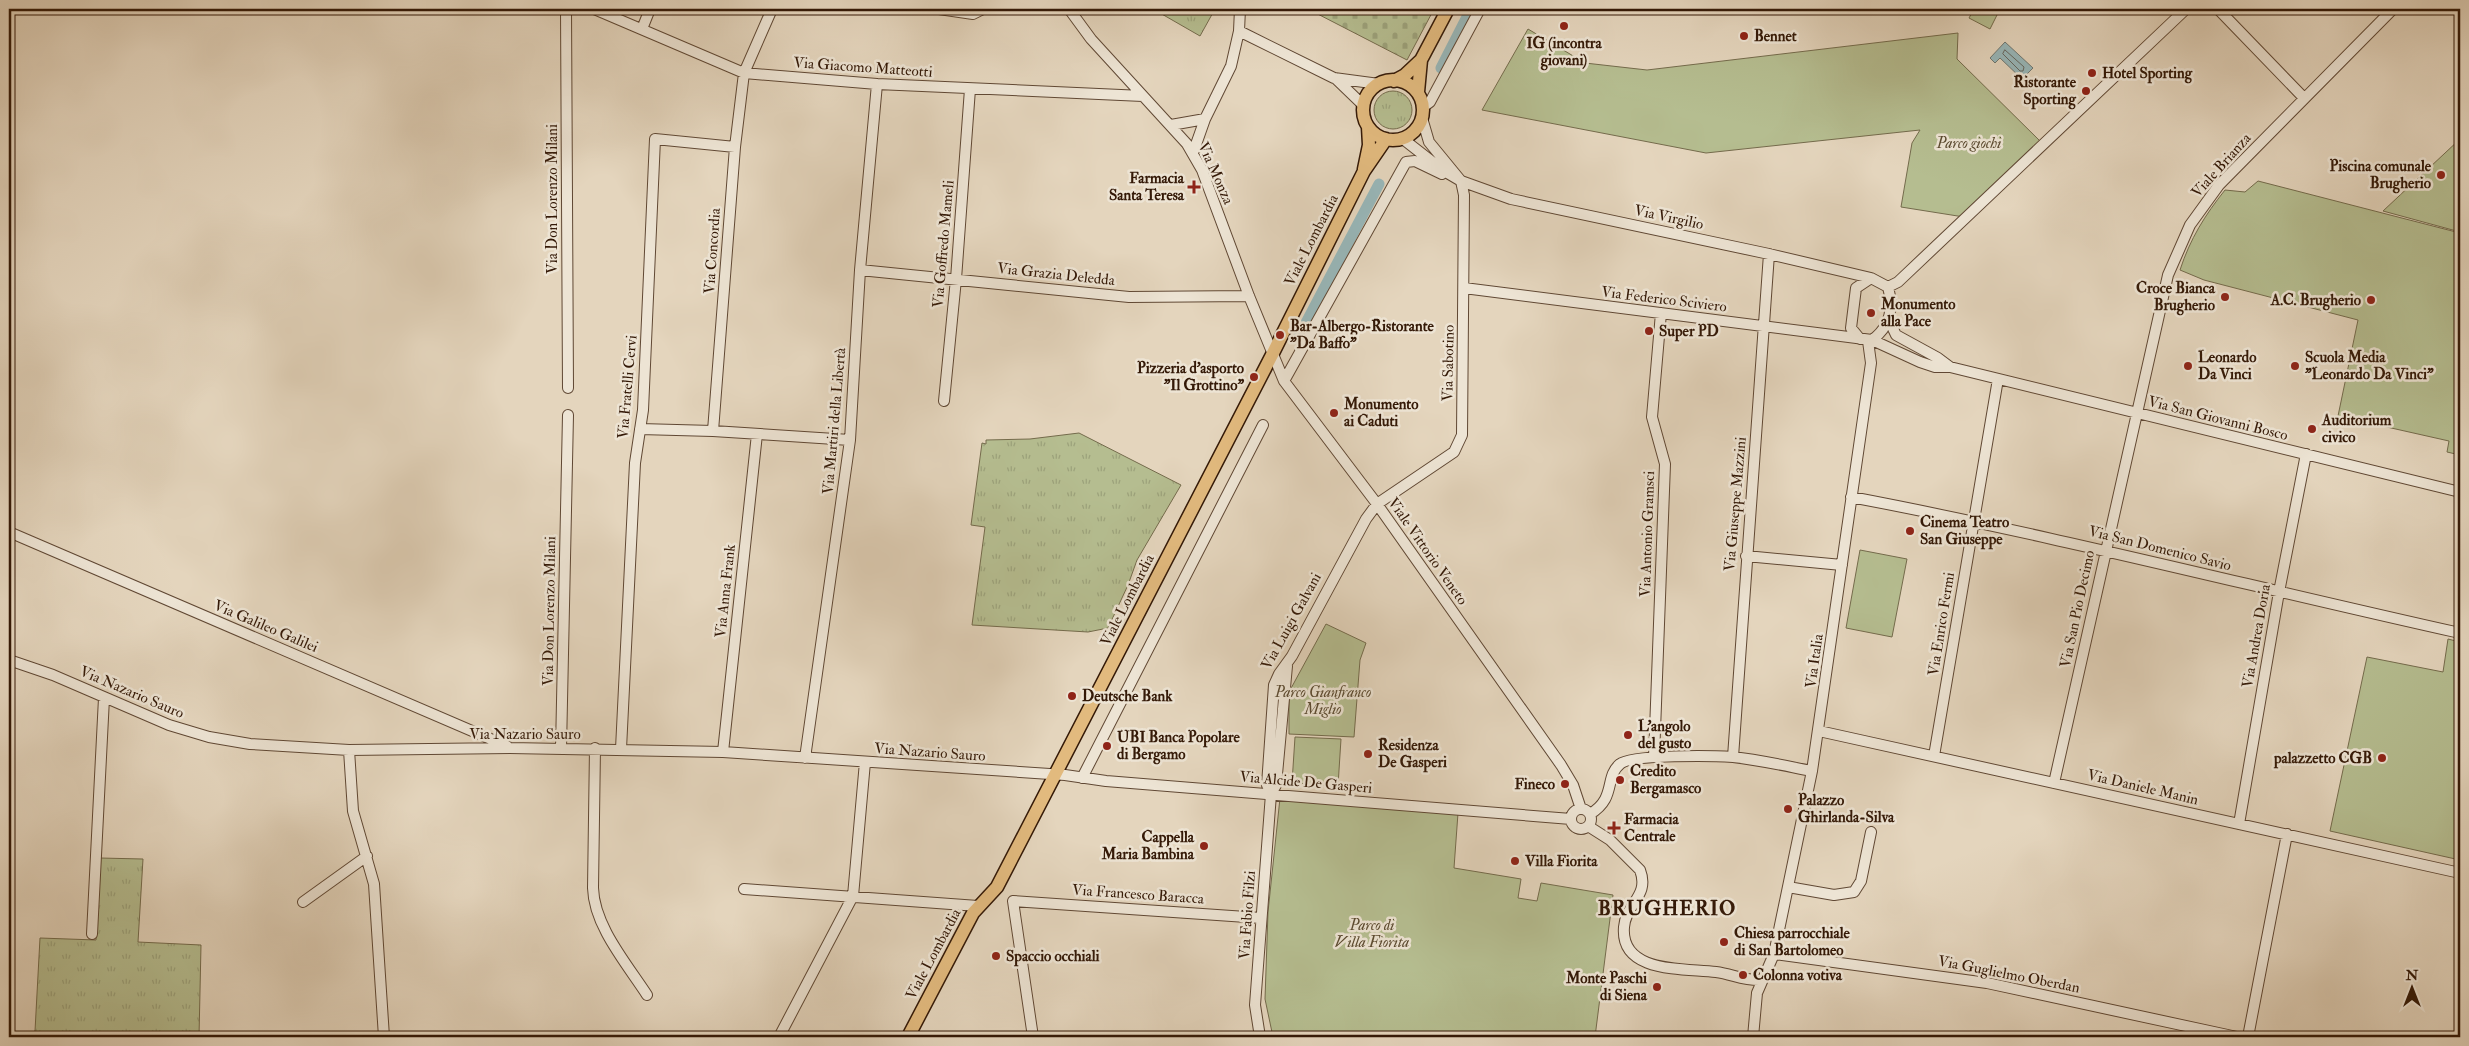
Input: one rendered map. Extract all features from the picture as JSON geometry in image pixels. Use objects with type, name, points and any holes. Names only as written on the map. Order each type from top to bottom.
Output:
[{"type":"main road","points":[[1421,60],[1418,92],[1422,113],[1412,134],[1403,139],[1386,140],[1379,137],[1364,120],[1364,105],[1369,93],[1379,84],[1405,75],[1421,60],[1448,9]]},
{"type":"main road","points":[[1394,80],[1412,86],[1418,92]]},
{"type":"main road","name":"Viale Lombardia","points":[[1364,171],[1369,144],[1368,126]]},
{"type":"main road","name":"Viale Lombardia","points":[[908,1037],[978,906],[997,887],[1273,353],[1364,171],[1386,140]]},
{"type":"street","name":"Via Don Lorenzo Milani","points":[[566,9],[568,388]]},
{"type":"street","name":"Via Giacomo Matteotti","points":[[594,9],[744,73],[878,84],[1144,96]]},
{"type":"street","points":[[642,29],[650,9]]},
{"type":"street","name":"Via Concordia","points":[[714,431],[736,147],[744,73],[772,9]]},
{"type":"street","points":[[938,9],[973,14],[983,9]]},
{"type":"street","name":"Via Monza","points":[[1070,9],[1091,39],[1171,125],[1193,153],[1202,170],[1249,296],[1273,353]]},
{"type":"street","points":[[1193,153],[1205,119],[1231,66],[1240,9]]},
{"type":"street","points":[[1422,113],[1430,102],[1480,9]]},
{"type":"street","points":[[1888,287],[1898,282],[1936,247],[2186,9]]},
{"type":"street","points":[[2218,9],[2304,98]]},
{"type":"street","name":"Viale Brianza","points":[[2135,413],[2168,275],[2190,226],[2219,184],[2393,9]]},
{"type":"street","points":[[1238,31],[1334,78],[1364,105]]},
{"type":"street","points":[[1334,78],[1379,84]]},
{"type":"street","name":"Via Martiri della Libertà","points":[[805,758],[850,440],[860,270],[878,84]]},
{"type":"street","name":"Via Goffredo Mameli","points":[[944,401],[956,279],[970,89]]},
{"type":"street","name":"Via Virgilio","points":[[1422,113],[1429,142],[1461,180]]},
{"type":"street","points":[[1171,125],[1205,119]]},
{"type":"street","name":"Via Fratelli Cervi","points":[[621,748],[635,463],[643,410],[655,139],[736,147]]},
{"type":"street","name":"Via Virgilio","points":[[1403,139],[1444,171],[1461,180],[1511,199],[1769,254],[1871,278]]},
{"type":"street","points":[[1284,381],[1406,162],[1415,161],[1448,177],[1461,180]]},
{"type":"street","name":"Via Sabotino","points":[[1378,504],[1454,452],[1462,435],[1464,195],[1461,180]]},
{"type":"street","name":"Via Giuseppe Mazzini","points":[[1733,757],[1769,254]]},
{"type":"street","name":"Via Grazia Deledda","points":[[860,270],[1129,297],[1249,296]]},
{"type":"street","points":[[1871,278],[1888,287],[1890,294],[1889,320],[1884,332],[1867,340],[1851,328],[1856,288],[1871,278]]},
{"type":"street","name":"Via Federico Sciviero","points":[[1464,288],[1867,340],[1935,367],[1950,367]]},
{"type":"street","name":"Via Antonio Gramsci","points":[[1654,757],[1665,464],[1652,417],[1660,313]]},
{"type":"street","points":[[1889,320],[1896,335],[1938,358],[1950,367]]},
{"type":"street","name":"Via Italia","points":[[1753,1037],[1757,993],[1761,980],[1774,954],[1820,731],[1851,497],[1872,363],[1867,340]]},
{"type":"street","name":"Viale Vittorio Veneto","points":[[1273,353],[1284,381],[1378,504],[1561,765],[1586,811]]},
{"type":"street","name":"Via San Giovanni Bosco","points":[[1950,367],[2460,492]]},
{"type":"street","name":"Via Enrico Fermi","points":[[1934,756],[1998,379]]},
{"type":"street","name":"Via San Pio Decimo","points":[[2054,783],[2135,413]]},
{"type":"street","name":"Via Don Lorenzo Milani","points":[[561,749],[568,415]]},
{"type":"street","points":[[1082,778],[1263,425]]},
{"type":"street","points":[[640,429],[714,431],[850,440]]},
{"type":"street","name":"Via Anna Frank","points":[[723,752],[757,434]]},
{"type":"street","name":"Via Andrea Doria","points":[[2239,824],[2279,592],[2306,454]]},
{"type":"street","name":"Via San Domenico Savio","points":[[1851,497],[2105,550],[2460,633]]},
{"type":"street","name":"Via Luigi Galvani","points":[[1271,794],[1267,784],[1273,691],[1279,674],[1292,656],[1360,527],[1378,504]]},
{"type":"street","name":"Via Galileo Galilei","points":[[9,532],[510,748]]},
{"type":"street","points":[[1746,556],[1842,566]]},
{"type":"street","name":"Via Nazario Sauro","points":[[9,660],[53,675],[169,726],[208,737],[267,746],[349,750],[621,748],[723,752],[1055,775]]},
{"type":"street","points":[[92,934],[104,698]]},
{"type":"street","name":"Via Daniele Manin","points":[[1820,731],[2460,873]]},
{"type":"street","points":[[595,748],[593,888],[595,909],[602,924],[647,995]]},
{"type":"street","points":[[349,750],[353,811],[367,856],[375,891],[384,1037]]},
{"type":"street","points":[[1586,811],[1591,820],[1588,826],[1579,829],[1573,826],[1571,820],[1575,811],[1586,811],[1606,800],[1618,766],[1626,761],[1654,757],[1733,757],[1812,771]]},
{"type":"street","points":[[779,1037],[853,896],[865,762]]},
{"type":"street","name":"Via Alcide De Gasperi","points":[[1055,775],[1571,820]]},
{"type":"street","name":"Via Fabio Filzi","points":[[1260,1037],[1256,1005],[1271,794]]},
{"type":"street","points":[[1588,826],[1603,834],[1640,870],[1643,881],[1642,889],[1627,916],[1624,928],[1626,942],[1637,957],[1654,966],[1708,971],[1743,980],[1761,980]]},
{"type":"street","points":[[1788,887],[1836,895],[1854,892],[1861,881],[1871,832]]},
{"type":"street","points":[[2248,1037],[2287,834]]},
{"type":"street","points":[[304,902],[367,856]]},
{"type":"street","points":[[744,889],[978,906]]},
{"type":"street","name":"Via Francesco Baracca","points":[[1032,1037],[1013,901],[1261,918]]},
{"type":"street","name":"Via Guglielmo Oberdan","points":[[1774,954],[1987,984],[2237,1037]]},
{"type":"green space","points":[[1159,9],[1215,9],[1200,36],[1160,13]]},
{"type":"green space","points":[[1308,9],[1434,9],[1407,60]]},
{"type":"green space","points":[[1974,9],[2000,9],[1990,29],[1969,18]]},
{"type":"green space","name":"Parco giochi","points":[[1528,29],[1585,63],[1647,70],[1958,33],[1957,59],[2041,142],[1964,217],[1901,207],[1912,143],[1920,130],[1706,153],[1482,110]]},
{"type":"green space","points":[[1393,91],[1406,97],[1412,110],[1406,123],[1393,129],[1380,123],[1374,110],[1380,97]]},
{"type":"green space","name":"Piscina comunale Brugherio","points":[[2460,139],[2460,232],[2383,211]]},
{"type":"green space","name":"A.C. Brugherio","points":[[2258,181],[2460,233],[2460,455],[2447,452],[2449,441],[2338,416],[2358,320],[2204,280],[2180,270],[2188,248],[2199,228],[2225,190],[2245,192]]},
{"type":"green space","points":[[1079,433],[1181,485],[1137,560],[1128,585],[1108,628],[1088,632],[972,625],[985,527],[971,525],[982,443],[986,444],[986,440],[1030,439]]},
{"type":"green space","points":[[1860,550],[1907,559],[1892,637],[1846,628]]},
{"type":"green space","name":"Parco Gianfranco Miglio","points":[[1326,624],[1366,643],[1360,660],[1354,737],[1289,734],[1289,692]]},
{"type":"green space","points":[[2448,639],[2460,642],[2460,860],[2330,831],[2367,657],[2443,672]]},
{"type":"green space","points":[[1295,737],[1341,739],[1338,786],[1292,783]]},
{"type":"green space","name":"Parco di Villa Fiorita","points":[[1280,798],[1458,813],[1454,868],[1521,879],[1518,898],[1537,901],[1541,883],[1613,895],[1595,1037],[1273,1037],[1265,999],[1268,912]]},
{"type":"green space","points":[[100,858],[143,859],[138,942],[201,945],[199,1037],[23,1037],[35,1031],[40,938],[96,940]]},
{"type":"water","points":[[2005,42],[2033,68],[2022,79],[2000,58],[1995,63],[1990,58]]},
{"type":"waterway","points":[[1441,68],[1471,9]]},
{"type":"waterway","points":[[1298,338],[1379,184]]},
{"type":"place","name":"IG (incontra giovani)","points":[[1564,26]]},
{"type":"place","name":"Bennet","points":[[1744,36]]},
{"type":"place","name":"Hotel Sporting","points":[[2092,73]]},
{"type":"place","name":"Ristorante Sporting","points":[[2086,91]]},
{"type":"place","name":"Piscina comunale Brugherio","points":[[2441,175]]},
{"type":"place","name":"Farmacia Santa Teresa","points":[[1194,187]]},
{"type":"place","name":"Croce Bianca Brugherio","points":[[2225,297]]},
{"type":"place","name":"A.C. Brugherio","points":[[2371,300]]},
{"type":"place","name":"Monumento alla Pace","points":[[1871,313]]},
{"type":"place","name":"Super PD","points":[[1649,331]]},
{"type":"place","name":"Bar-Albergo-Ristorante \"Da Baffo\"","points":[[1280,335]]},
{"type":"place","name":"Leonardo Da Vinci","points":[[2188,366]]},
{"type":"place","name":"Scuola Media \"Leonardo Da Vinci\"","points":[[2295,366]]},
{"type":"place","name":"Pizzeria d'asporto \"Il Grottino\"","points":[[1254,377]]},
{"type":"place","name":"Monumento ai Caduti","points":[[1334,413]]},
{"type":"place","name":"Auditorium civico","points":[[2312,429]]},
{"type":"place","name":"Cinema Teatro San Giuseppe","points":[[1910,531]]},
{"type":"place","name":"Deutsche Bank","points":[[1072,696]]},
{"type":"place","name":"L'angolo del gusto","points":[[1628,735]]},
{"type":"place","name":"UBI Banca Popolare di Bergamo","points":[[1107,746]]},
{"type":"place","name":"Residenza De Gasperi","points":[[1368,754]]},
{"type":"place","name":"palazzetto CGB","points":[[2382,758]]},
{"type":"place","name":"Credito Bergamasco","points":[[1620,780]]},
{"type":"place","name":"Fineco","points":[[1565,784]]},
{"type":"place","name":"Palazzo Ghirlanda-Silva","points":[[1788,809]]},
{"type":"place","name":"Farmacia Centrale","points":[[1614,828]]},
{"type":"place","name":"Cappella Maria Bambina","points":[[1204,846]]},
{"type":"place","name":"Villa Fiorita","points":[[1515,861]]},
{"type":"place","name":"Chiesa parrocchiale di San Bartolomeo","points":[[1724,942]]},
{"type":"place","name":"Spaccio occhiali","points":[[996,956]]},
{"type":"place","name":"Colonna votiva","points":[[1743,975]]},
{"type":"place","name":"Monte Paschi di Siena","points":[[1657,987]]},
{"type":"district","name":"BRUGHERIO","points":[[1667,908]]}]
